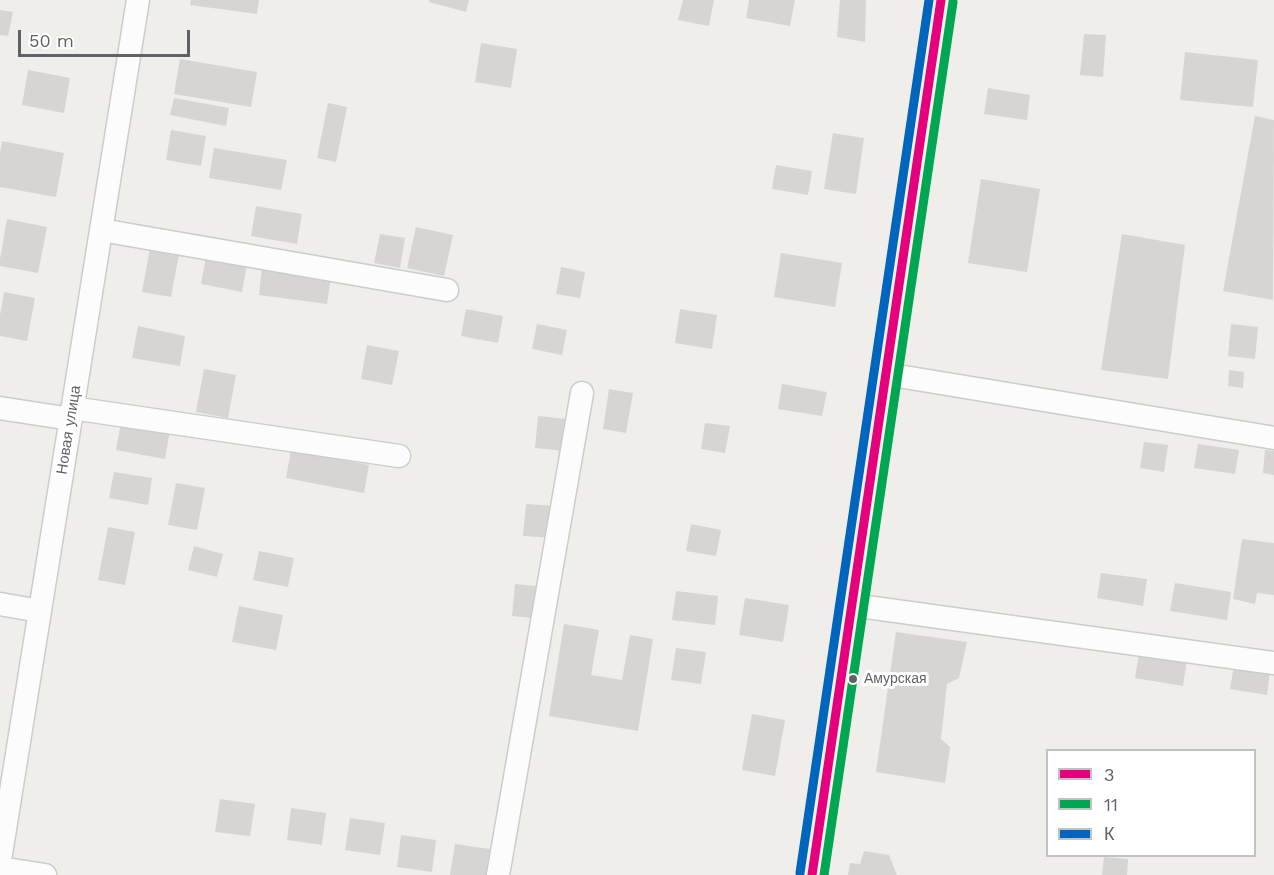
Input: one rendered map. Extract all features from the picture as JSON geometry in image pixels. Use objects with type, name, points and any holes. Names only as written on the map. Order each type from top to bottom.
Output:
[{"type":"main road","points":[[812,875],[941,0]]},
{"type":"street","name":"Новая улица","points":[[0,860],[138,0]]},
{"type":"street","points":[[101,230],[447,290]]},
{"type":"street","points":[[886,374],[1274,438]]},
{"type":"street","points":[[498,875],[582,393]]},
{"type":"street","points":[[0,408],[71,414],[399,456]]},
{"type":"street","points":[[0,604],[40,611]]},
{"type":"street","points":[[852,605],[1274,663]]},
{"type":"street","points":[[0,868],[45,875]]},
{"type":"building","points":[[191,0],[259,0],[257,14],[190,5]]},
{"type":"building","points":[[429,0],[469,0],[466,12],[429,2]]},
{"type":"building","points":[[683,0],[714,0],[709,26],[678,20]]},
{"type":"building","points":[[749,0],[795,0],[790,26],[746,18]]},
{"type":"building","points":[[840,0],[866,0],[865,42],[837,37]]},
{"type":"building","points":[[0,10],[13,12],[8,36],[0,35]]},
{"type":"building","points":[[1084,34],[1106,35],[1103,77],[1080,75]]},
{"type":"building","points":[[481,43],[517,49],[511,88],[475,82]]},
{"type":"building","points":[[1185,52],[1258,60],[1253,107],[1180,100]]},
{"type":"building","points":[[180,59],[257,72],[251,107],[174,94]]},
{"type":"building","points":[[28,70],[70,78],[64,113],[22,105]]},
{"type":"building","points":[[988,88],[1030,95],[1027,120],[984,114]]},
{"type":"building","points":[[174,98],[229,108],[226,126],[170,115]]},
{"type":"building","points":[[328,103],[347,107],[336,162],[317,158]]},
{"type":"building","points":[[1255,116],[1274,120],[1273,300],[1223,291]]},
{"type":"building","points":[[171,130],[206,136],[201,166],[166,160]]},
{"type":"building","points":[[833,133],[864,138],[856,194],[824,189]]},
{"type":"building","points":[[2,141],[64,153],[56,197],[0,187]]},
{"type":"building","points":[[214,148],[287,160],[281,190],[209,178]]},
{"type":"building","points":[[776,165],[812,171],[808,195],[772,189]]},
{"type":"building","points":[[981,179],[1040,189],[1027,272],[968,263]]},
{"type":"building","points":[[256,206],[302,214],[297,244],[251,236]]},
{"type":"building","points":[[7,219],[47,227],[38,273],[0,266]]},
{"type":"building","points":[[416,227],[453,235],[444,276],[407,268]]},
{"type":"building","points":[[380,234],[405,238],[400,268],[374,263]]},
{"type":"building","points":[[1122,234],[1185,245],[1168,379],[1101,370]]},
{"type":"building","points":[[150,248],[179,254],[171,297],[142,292]]},
{"type":"building","points":[[781,253],[842,263],[835,307],[774,297]]},
{"type":"building","points":[[206,257],[247,264],[242,292],[201,284]]},
{"type":"building","points":[[262,267],[331,276],[327,304],[259,295]]},
{"type":"building","points":[[561,267],[585,272],[580,298],[556,294]]},
{"type":"building","points":[[4,292],[35,298],[27,341],[0,336],[0,315]]},
{"type":"building","points":[[466,309],[503,316],[498,343],[461,336]]},
{"type":"building","points":[[680,309],[717,315],[712,349],[675,343]]},
{"type":"building","points":[[537,324],[567,330],[562,355],[532,349]]},
{"type":"building","points":[[1231,324],[1258,327],[1255,359],[1228,356]]},
{"type":"building","points":[[138,326],[185,336],[180,366],[132,358]]},
{"type":"building","points":[[367,345],[399,351],[392,385],[361,379]]},
{"type":"building","points":[[204,369],[236,375],[228,418],[196,412]]},
{"type":"building","points":[[1229,370],[1244,372],[1243,388],[1228,386]]},
{"type":"building","points":[[782,384],[827,392],[822,416],[778,409]]},
{"type":"building","points":[[609,389],[633,393],[626,433],[603,429]]},
{"type":"building","points":[[538,416],[567,419],[565,451],[535,448]]},
{"type":"building","points":[[121,422],[170,431],[165,459],[116,450]]},
{"type":"building","points":[[705,423],[730,426],[725,453],[701,449]]},
{"type":"building","points":[[1144,442],[1168,445],[1164,472],[1140,468]]},
{"type":"building","points":[[1198,444],[1239,450],[1235,474],[1194,468]]},
{"type":"building","points":[[291,450],[369,465],[364,493],[286,478]]},
{"type":"building","points":[[1265,450],[1274,451],[1274,475],[1263,473]]},
{"type":"building","points":[[114,472],[152,478],[148,505],[109,498]]},
{"type":"building","points":[[176,483],[205,488],[197,530],[168,525]]},
{"type":"building","points":[[526,504],[556,506],[553,538],[523,536]]},
{"type":"building","points":[[691,524],[721,530],[716,556],[686,551]]},
{"type":"building","points":[[108,527],[135,532],[125,585],[98,580]]},
{"type":"building","points":[[1242,539],[1274,543],[1274,595],[1257,593],[1255,604],[1233,599]]},
{"type":"building","points":[[194,546],[223,554],[217,577],[188,570]]},
{"type":"building","points":[[259,551],[294,558],[288,587],[253,580]]},
{"type":"building","points":[[1101,573],[1147,579],[1143,606],[1097,598]]},
{"type":"building","points":[[1175,583],[1231,592],[1227,620],[1170,611]]},
{"type":"building","points":[[515,584],[545,587],[542,619],[512,616]]},
{"type":"building","points":[[676,591],[718,596],[715,625],[672,620]]},
{"type":"building","points":[[745,598],[789,605],[783,642],[739,635]]},
{"type":"building","points":[[239,606],[283,615],[276,650],[232,642]]},
{"type":"building","points":[[564,624],[599,630],[591,675],[622,680],[630,635],[653,639],[638,731],[549,716]]},
{"type":"building","points":[[896,632],[967,642],[959,678],[947,684],[941,739],[950,747],[945,783],[876,772]]},
{"type":"building","points":[[676,648],[706,652],[701,684],[671,680]]},
{"type":"building","points":[[1139,653],[1187,660],[1183,686],[1135,678]]},
{"type":"building","points":[[1234,665],[1270,671],[1267,695],[1230,689]]},
{"type":"building","points":[[752,714],[785,720],[775,776],[742,770]]},
{"type":"building","points":[[220,799],[255,804],[250,836],[215,832]]},
{"type":"building","points":[[291,808],[326,813],[322,845],[287,840]]},
{"type":"building","points":[[350,818],[385,823],[380,855],[345,850]]},
{"type":"building","points":[[401,835],[436,840],[432,872],[397,867]]},
{"type":"building","points":[[455,844],[490,849],[486,875],[450,875]]},
{"type":"building","points":[[864,851],[889,855],[897,875],[848,875],[850,863],[860,864]]},
{"type":"building","points":[[1104,857],[1128,859],[1127,875],[1102,875]]},
{"type":"transit line","name":"К","points":[[800,873],[929,0]]},
{"type":"transit line","name":"3","points":[[812,875],[941,0]]},
{"type":"transit line","name":"11","points":[[824,875],[953,2]]},
{"type":"place","name":"Амурская","points":[[853,679]]}]
